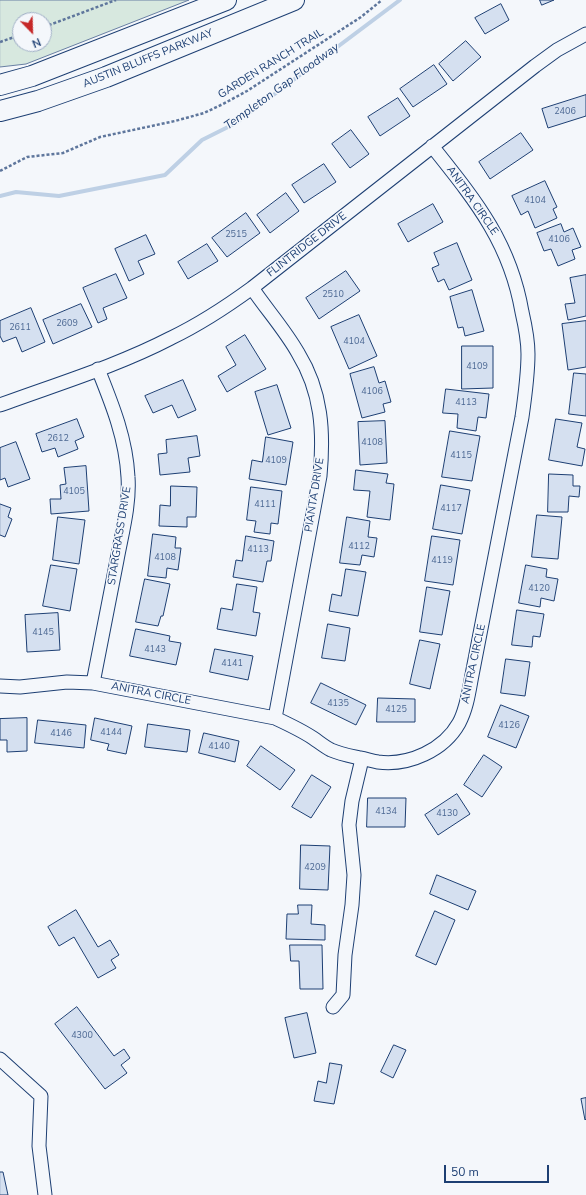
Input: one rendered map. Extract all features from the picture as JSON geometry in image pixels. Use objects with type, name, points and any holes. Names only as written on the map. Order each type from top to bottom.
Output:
[{"type":"main road","points":[[0,85],[32,76],[226,0]]},
{"type":"main road","name":"AUSTIN BLUFFS PARKWAY","points":[[0,111],[38,101],[106,77],[294,0]]},
{"type":"street","name":"FLINTRIDGE DRIVE","points":[[0,405],[142,352],[193,327],[218,312],[252,288],[535,66],[557,50],[586,34]]},
{"type":"street","name":"ANITRA CIRCLE","points":[[0,686],[20,687],[67,682],[93,683],[275,718],[294,727],[331,749],[347,755],[379,762],[395,763],[408,761],[424,755],[449,736],[459,722],[466,705],[522,417],[527,378],[528,353],[526,329],[515,280],[496,233],[482,211],[432,146]]},
{"type":"street","name":"PIANTA DRIVE","points":[[252,288],[298,353],[308,372],[322,421],[323,448],[320,476],[275,718]]},
{"type":"street","name":"STARGRASS DRIVE","points":[[93,683],[123,529],[128,489],[126,457],[122,436],[98,369]]},
{"type":"street","points":[[333,1007],[343,994],[345,955],[352,905],[354,875],[349,825],[352,801],[362,758]]},
{"type":"street","points":[[0,1059],[41,1096],[39,1146],[45,1195]]},
{"type":"path","points":[[52,24],[116,0]]},
{"type":"path","name":"GARDEN RANCH TRAIL","points":[[0,171],[27,157],[63,153],[100,136],[175,120],[204,112],[223,104],[361,17],[382,0]]},
{"type":"path","points":[[0,42],[12,38]]},
{"type":"shaded area","points":[[0,0],[189,0],[26,64],[0,67]]},
{"type":"building","points":[[540,0],[554,0],[542,5]]},
{"type":"building","points":[[501,4],[509,20],[485,34],[475,18]]},
{"type":"building","points":[[466,41],[481,57],[453,81],[439,64]]},
{"type":"building","points":[[434,65],[447,84],[413,107],[400,89]]},
{"type":"building","points":[[586,95],[586,116],[548,128],[542,109]]},
{"type":"building","points":[[398,98],[410,116],[380,136],[368,117]]},
{"type":"building","points":[[351,130],[369,154],[350,168],[332,144]]},
{"type":"building","points":[[521,133],[533,150],[490,179],[479,162]]},
{"type":"building","points":[[324,164],[336,182],[304,203],[292,185]]},
{"type":"building","points":[[545,181],[557,207],[553,209],[557,218],[535,228],[528,211],[521,215],[512,196]]},
{"type":"building","points":[[286,193],[299,211],[270,233],[257,215]]},
{"type":"building","points":[[433,204],[443,222],[408,242],[398,224]]},
{"type":"building","points":[[246,213],[260,233],[227,257],[212,238]]},
{"type":"building","points":[[561,224],[564,232],[573,228],[581,247],[572,250],[575,259],[558,266],[551,249],[544,251],[537,233]]},
{"type":"building","points":[[146,235],[155,254],[138,261],[144,274],[129,281],[115,249]]},
{"type":"building","points":[[457,243],[472,280],[449,290],[444,279],[438,282],[432,268],[439,265],[434,253]]},
{"type":"building","points":[[207,244],[218,261],[188,279],[178,262]]},
{"type":"building","points":[[346,271],[360,291],[319,319],[306,298]]},
{"type":"building","points":[[116,274],[127,298],[103,308],[107,319],[98,323],[83,288]]},
{"type":"building","points":[[586,275],[586,316],[568,320],[565,304],[575,303],[570,278]]},
{"type":"building","points":[[472,290],[484,331],[465,336],[463,327],[458,328],[450,297]]},
{"type":"building","points":[[81,304],[92,327],[53,344],[43,320]]},
{"type":"building","points":[[31,308],[45,342],[22,352],[16,337],[3,342],[0,336],[0,321]]},
{"type":"building","points":[[359,315],[377,356],[349,369],[331,327]]},
{"type":"building","points":[[586,321],[586,367],[568,370],[562,324]]},
{"type":"building","points":[[245,335],[266,369],[227,392],[218,376],[236,365],[226,347]]},
{"type":"building","points":[[462,346],[493,346],[493,388],[462,389]]},
{"type":"building","points":[[374,367],[379,383],[385,381],[391,402],[383,404],[385,412],[362,418],[350,374]]},
{"type":"building","points":[[574,373],[586,374],[586,416],[569,414]]},
{"type":"building","points":[[183,380],[196,410],[178,418],[172,405],[153,413],[145,396]]},
{"type":"building","points":[[277,385],[291,428],[268,435],[255,392]]},
{"type":"building","points":[[446,389],[489,394],[486,418],[478,417],[476,431],[457,428],[458,414],[443,413]]},
{"type":"building","points":[[77,419],[84,437],[75,441],[78,449],[58,457],[55,448],[42,452],[36,434]]},
{"type":"building","points":[[556,419],[582,423],[577,447],[585,449],[582,466],[549,460]]},
{"type":"building","points":[[385,421],[387,463],[360,465],[358,422]]},
{"type":"building","points":[[450,431],[480,436],[472,481],[442,477]]},
{"type":"building","points":[[197,436],[200,456],[188,458],[190,472],[160,475],[158,454],[167,453],[166,440]]},
{"type":"building","points":[[266,437],[293,442],[286,485],[249,479],[252,460],[262,462]]},
{"type":"building","points":[[16,442],[30,479],[8,487],[5,478],[0,480],[0,448]]},
{"type":"building","points":[[86,466],[89,511],[51,514],[50,499],[61,499],[60,485],[66,484],[64,468]]},
{"type":"building","points":[[356,470],[388,474],[386,483],[394,484],[390,520],[367,517],[370,491],[354,490]]},
{"type":"building","points":[[549,474],[573,475],[573,486],[580,486],[579,497],[569,496],[568,512],[548,512]]},
{"type":"building","points":[[441,485],[470,490],[462,534],[433,529]]},
{"type":"building","points":[[171,486],[197,487],[196,517],[187,517],[187,527],[159,526],[160,505],[170,506]]},
{"type":"building","points":[[251,487],[282,491],[278,524],[271,523],[270,534],[254,532],[256,521],[247,520]]},
{"type":"building","points":[[0,504],[11,508],[8,517],[12,519],[5,537],[0,535]]},
{"type":"building","points":[[537,515],[562,517],[558,559],[532,557]]},
{"type":"building","points":[[58,517],[85,520],[79,564],[53,560]]},
{"type":"building","points":[[347,517],[370,521],[368,537],[377,538],[374,557],[362,555],[360,565],[340,563]]},
{"type":"building","points":[[153,534],[176,537],[175,548],[181,548],[178,570],[167,568],[166,578],[148,576]]},
{"type":"building","points":[[246,536],[274,541],[271,561],[267,561],[263,582],[233,577],[236,560],[242,561]]},
{"type":"building","points":[[432,536],[460,540],[453,585],[425,581]]},
{"type":"building","points":[[51,565],[77,569],[70,611],[43,606]]},
{"type":"building","points":[[526,565],[547,569],[546,577],[558,579],[554,601],[541,598],[540,607],[519,603]]},
{"type":"building","points":[[346,569],[366,572],[358,616],[329,611],[332,594],[341,596]]},
{"type":"building","points":[[145,579],[170,584],[163,616],[161,616],[158,626],[136,622]]},
{"type":"building","points":[[237,584],[257,587],[253,612],[260,613],[256,636],[217,629],[221,608],[232,610]]},
{"type":"building","points":[[427,587],[450,591],[442,635],[420,632]]},
{"type":"building","points":[[517,610],[544,614],[540,637],[533,636],[532,647],[512,645]]},
{"type":"building","points":[[58,613],[60,650],[27,652],[25,615]]},
{"type":"building","points":[[328,624],[350,628],[345,661],[322,658]]},
{"type":"building","points":[[136,629],[170,636],[169,641],[181,643],[176,665],[130,656]]},
{"type":"building","points":[[420,640],[440,644],[430,689],[410,684]]},
{"type":"building","points":[[215,649],[253,656],[248,680],[210,672]]},
{"type":"building","points":[[506,659],[530,662],[525,696],[501,693]]},
{"type":"building","points":[[321,683],[366,705],[356,725],[311,703]]},
{"type":"building","points":[[378,698],[415,699],[415,722],[377,722]]},
{"type":"building","points":[[501,705],[529,716],[516,748],[488,737]]},
{"type":"building","points":[[27,718],[27,751],[7,752],[7,740],[0,740],[0,719]]},
{"type":"building","points":[[95,718],[132,726],[126,754],[107,750],[109,744],[91,740]]},
{"type":"building","points":[[38,720],[86,725],[84,748],[35,743]]},
{"type":"building","points":[[148,724],[190,730],[187,752],[145,747]]},
{"type":"building","points":[[204,733],[239,741],[235,762],[199,753]]},
{"type":"building","points":[[261,746],[295,770],[280,790],[247,766]]},
{"type":"building","points":[[484,755],[502,767],[482,797],[464,785]]},
{"type":"building","points":[[312,775],[331,787],[311,818],[292,807]]},
{"type":"building","points":[[457,794],[470,814],[438,835],[425,815]]},
{"type":"building","points":[[368,798],[406,798],[405,827],[367,827]]},
{"type":"building","points":[[301,845],[330,846],[328,890],[300,889]]},
{"type":"building","points":[[437,875],[476,891],[468,910],[430,894]]},
{"type":"building","points":[[298,905],[312,905],[311,924],[325,925],[325,940],[286,939],[287,914],[298,914]]},
{"type":"building","points":[[76,910],[98,947],[110,940],[119,955],[111,960],[116,968],[98,978],[74,937],[59,946],[48,927]]},
{"type":"building","points":[[435,911],[455,920],[436,965],[416,956]]},
{"type":"building","points":[[290,945],[322,945],[323,989],[300,989],[299,961],[291,961]]},
{"type":"building","points":[[77,1007],[114,1056],[124,1049],[130,1058],[121,1065],[127,1073],[105,1089],[55,1024]]},
{"type":"building","points":[[307,1013],[316,1053],[294,1058],[285,1018]]},
{"type":"building","points":[[394,1045],[406,1050],[393,1078],[381,1072]]},
{"type":"building","points":[[330,1063],[342,1065],[334,1104],[314,1101],[318,1081],[326,1083]]},
{"type":"building","points":[[586,1098],[586,1119],[585,1120],[581,1099]]},
{"type":"building","points":[[0,1172],[3,1172],[8,1195],[0,1195]]},
{"type":"waterway","name":"Templeton Gap Floodway","points":[[0,196],[16,192],[59,196],[165,175],[202,140],[236,123],[400,0]]}]
